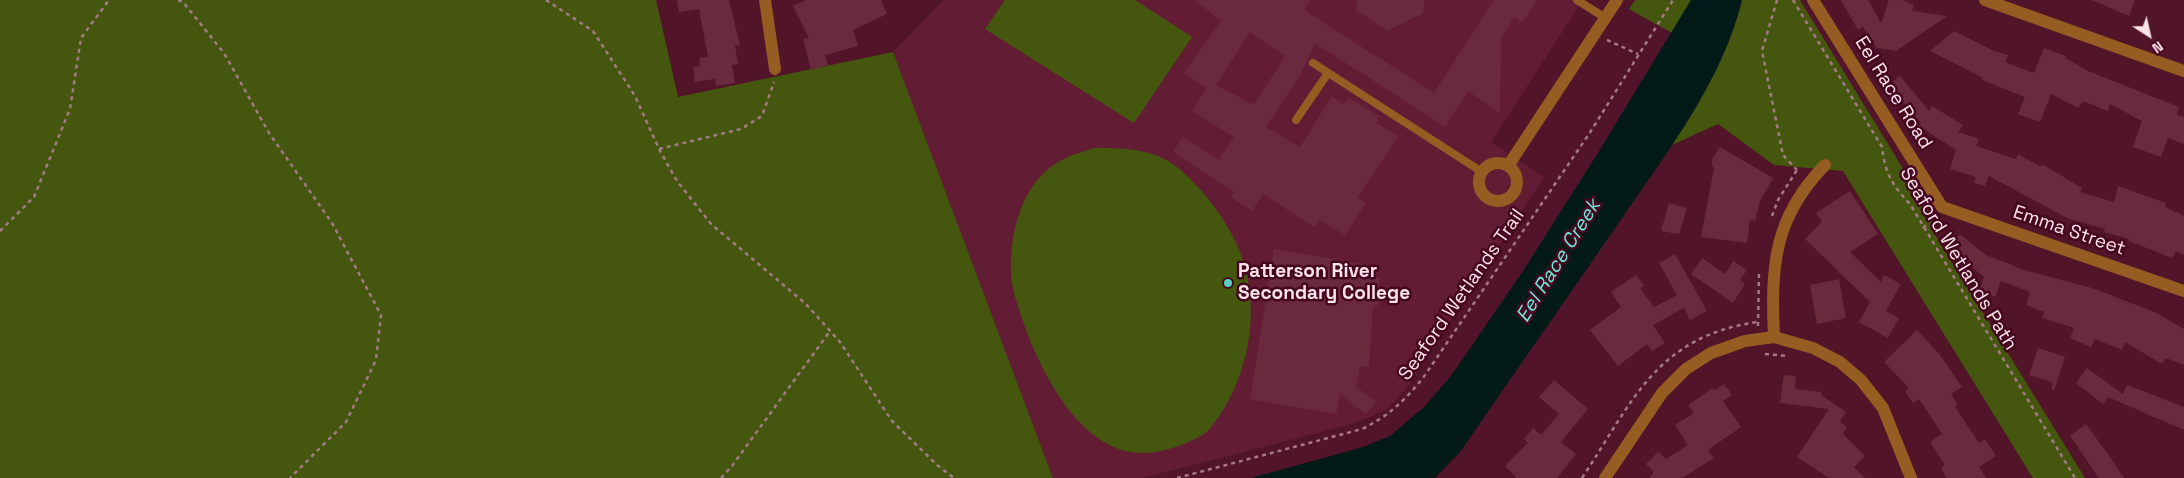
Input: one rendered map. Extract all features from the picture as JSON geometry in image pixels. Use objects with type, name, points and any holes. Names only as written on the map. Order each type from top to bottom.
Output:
[{"type":"street","points":[[765,0],[776,71]]},
{"type":"street","points":[[1508,166],[1594,32],[1617,0]]},
{"type":"street","name":"Eel Race Road","points":[[1813,0],[1942,207]]},
{"type":"street","points":[[1985,0],[2184,71]]},
{"type":"street","points":[[1493,164],[1508,166],[1516,174],[1517,185],[1511,197],[1501,201],[1491,200],[1481,191],[1479,180],[1482,172],[1493,164]]},
{"type":"street","points":[[1774,337],[1772,279],[1782,233],[1797,197],[1808,182],[1825,165]]},
{"type":"street","name":"Emma Street","points":[[1942,207],[2184,291]]},
{"type":"street","points":[[1605,478],[1662,393],[1686,369],[1711,353],[1745,341],[1774,337],[1813,348],[1840,362],[1861,380],[1883,408],[1911,478]]},
{"type":"lane","points":[[1577,0],[1604,17]]},
{"type":"lane","points":[[1313,63],[1482,172]]},
{"type":"lane","points":[[1296,120],[1328,73]]},
{"type":"path","points":[[0,231],[34,196],[70,109],[80,38],[109,0]]},
{"type":"path","points":[[178,0],[183,2],[224,53],[269,133],[332,223],[381,315],[376,360],[346,422],[290,478]]},
{"type":"path","points":[[546,0],[593,31],[636,96],[659,149],[677,181],[712,224],[806,304],[840,342],[892,421],[937,465],[954,478]]},
{"type":"path","name":"Seaford Wetlands Trail","points":[[1177,478],[1362,429],[1383,418],[1402,404],[1423,378],[1589,134],[1673,0]]},
{"type":"path","points":[[1777,0],[1762,51],[1783,155],[1808,182]]},
{"type":"path","name":"Seaford Wetlands Path","points":[[1793,0],[1882,147],[1892,185],[1910,204],[2075,478]]},
{"type":"path","points":[[1594,32],[1638,54]]},
{"type":"path","points":[[659,149],[741,129],[762,116],[776,71]]},
{"type":"path","points":[[721,478],[732,466],[830,330]]},
{"type":"path","points":[[1759,354],[1788,356]]},
{"type":"shaded area","name":"Patterson River Secondary College","points":[[944,0],[1583,0],[1491,142],[1544,177],[1406,389],[1387,409],[1341,427],[1142,478],[1053,478],[893,52]]},
{"type":"green space","points":[[0,0],[656,0],[678,97],[893,52],[1053,478],[0,478]]},
{"type":"green space","points":[[1005,0],[1135,0],[1192,37],[1134,123],[985,29]]},
{"type":"green space","points":[[1635,0],[1691,0],[1672,33],[1629,9]]},
{"type":"green space","points":[[1742,0],[1800,0],[1932,216],[1932,230],[2085,478],[2033,478],[1843,171],[1774,165],[1718,124],[1672,145],[1722,57]]},
{"type":"green space","points":[[1095,148],[1123,149],[1149,153],[1170,162],[1178,168],[1205,195],[1223,219],[1237,245],[1247,272],[1251,302],[1250,333],[1243,364],[1232,393],[1216,421],[1204,434],[1166,450],[1134,453],[1111,446],[1090,432],[1072,413],[1042,367],[1031,343],[1013,290],[1011,258],[1014,231],[1029,193],[1050,167],[1075,154]]},
{"type":"water","name":"Eel Race Creek","points":[[1691,0],[1742,0],[1733,30],[1707,88],[1656,169],[1460,452],[1435,478],[1251,478],[1363,447],[1390,436],[1424,407],[1451,376],[1523,271]]},
{"type":"building","points":[[677,0],[729,0],[740,45],[735,46],[738,64],[732,65],[735,83],[716,86],[715,79],[695,82],[693,67],[700,66],[699,58],[708,57],[699,9],[679,12]]},
{"type":"building","points":[[806,0],[881,0],[887,14],[853,30],[858,46],[825,55],[828,65],[811,70],[803,39],[809,38],[793,6]]},
{"type":"building","points":[[1194,0],[1311,0],[1304,10],[1434,93],[1494,0],[1537,0],[1522,22],[1514,17],[1501,38],[1500,113],[1468,91],[1445,127],[1315,43],[1301,74],[1266,127],[1300,147],[1332,96],[1344,104],[1349,98],[1379,116],[1376,123],[1398,136],[1357,198],[1366,203],[1345,235],[1320,220],[1314,227],[1263,194],[1252,211],[1231,197],[1234,192],[1173,152],[1183,137],[1219,160],[1234,137],[1192,111],[1207,88],[1184,73],[1221,21]],"holes":[[[1250,32],[1285,56],[1254,105],[1216,85]]]},
{"type":"building","points":[[1357,0],[1424,0],[1423,13],[1387,31],[1356,10]]},
{"type":"building","points":[[1841,0],[1868,0],[1881,23],[1889,0],[1902,0],[1914,5],[1912,11],[1947,16],[1896,51],[1877,48],[1863,27],[1858,30]]},
{"type":"building","points":[[2092,0],[2135,0],[2129,16]]},
{"type":"building","points":[[1954,31],[1994,51],[2008,55],[2005,62],[2034,73],[2044,48],[2066,56],[2065,58],[2088,71],[2179,107],[2177,115],[2184,117],[2184,144],[2168,138],[2161,157],[2133,147],[2142,121],[2110,104],[2108,111],[2083,101],[2078,108],[2051,94],[2040,122],[2018,114],[2025,97],[1982,80],[1983,78],[1930,51]]},
{"type":"building","points":[[1900,76],[1929,111],[1932,106],[1963,125],[1958,132],[1979,139],[1976,146],[2016,159],[2018,154],[2041,167],[2042,164],[2082,188],[2080,192],[2114,202],[2118,186],[2166,203],[2165,207],[2184,216],[2184,255],[2176,251],[2172,258],[2129,241],[2129,239],[2104,232],[2105,229],[2067,218],[1989,176],[1985,186],[1974,183],[1976,177],[1950,169],[1956,150],[1919,126],[1921,123],[1889,85]]},
{"type":"building","points":[[1720,147],[1773,178],[1760,201],[1755,221],[1750,220],[1747,243],[1701,237],[1714,168],[1712,166],[1712,159]]},
{"type":"building","points":[[1850,191],[1878,234],[1850,252],[1881,282],[1884,275],[1901,284],[1886,311],[1899,318],[1888,338],[1859,322],[1870,302],[1805,239],[1822,222],[1816,213]]},
{"type":"building","points":[[1669,203],[1687,208],[1679,234],[1661,231]]},
{"type":"building","points":[[1960,234],[1986,255],[2024,270],[2092,288],[2157,313],[2184,329],[2184,365],[2166,358],[2162,364],[2125,342],[2122,350],[2095,339],[2091,347],[2070,338],[2074,328],[2042,318],[2044,312],[2026,305],[2030,292],[2001,281],[1995,297],[1979,291],[1984,277],[1949,248]]},
{"type":"building","points":[[1274,249],[1362,264],[1360,276],[1380,278],[1378,306],[1373,305],[1369,367],[1360,366],[1356,387],[1376,401],[1366,414],[1340,394],[1336,414],[1250,399]]},
{"type":"building","points":[[1675,254],[1707,311],[1690,320],[1684,308],[1653,325],[1665,343],[1652,351],[1647,344],[1618,366],[1590,330],[1621,307],[1611,292],[1636,275],[1644,286],[1640,288],[1654,307],[1677,295],[1659,263]]},
{"type":"building","points":[[1702,258],[1725,274],[1733,261],[1747,270],[1740,280],[1745,284],[1733,303],[1691,274]]},
{"type":"building","points":[[1839,279],[1846,318],[1817,324],[1810,285]]},
{"type":"building","points":[[1917,330],[1940,355],[1962,387],[1951,394],[1958,405],[1955,407],[1979,443],[1985,439],[1996,456],[1979,467],[1986,478],[1947,478],[1941,468],[1945,465],[1930,442],[1942,434],[1919,399],[1913,403],[1905,391],[1909,388],[1884,362]]},
{"type":"building","points":[[2038,348],[2065,357],[2054,391],[2052,390],[2052,382],[2029,375]]},
{"type":"building","points":[[2087,368],[2123,394],[2127,385],[2184,407],[2184,430],[2108,397],[2103,404],[2076,383]]},
{"type":"building","points":[[1784,375],[1796,376],[1795,389],[1821,392],[1821,395],[1846,412],[1840,422],[1847,427],[1843,434],[1865,456],[1854,467],[1865,478],[1829,478],[1797,457],[1829,409],[1780,403]]},
{"type":"building","points":[[1554,380],[1588,409],[1561,442],[1576,454],[1557,478],[1517,478],[1505,466],[1528,443],[1524,439],[1533,428],[1541,435],[1559,414],[1539,397]]},
{"type":"building","points":[[1724,384],[1732,395],[1723,401],[1741,427],[1708,450],[1714,458],[1682,478],[1649,478],[1654,472],[1646,464],[1658,452],[1666,459],[1688,445],[1675,425],[1694,413],[1688,405],[1713,388],[1714,391]]},
{"type":"building","points":[[2086,424],[2124,478],[2099,478],[2070,436]]},
{"type":"place","name":"Patterson River Secondary College","points":[[1228,283]]}]
